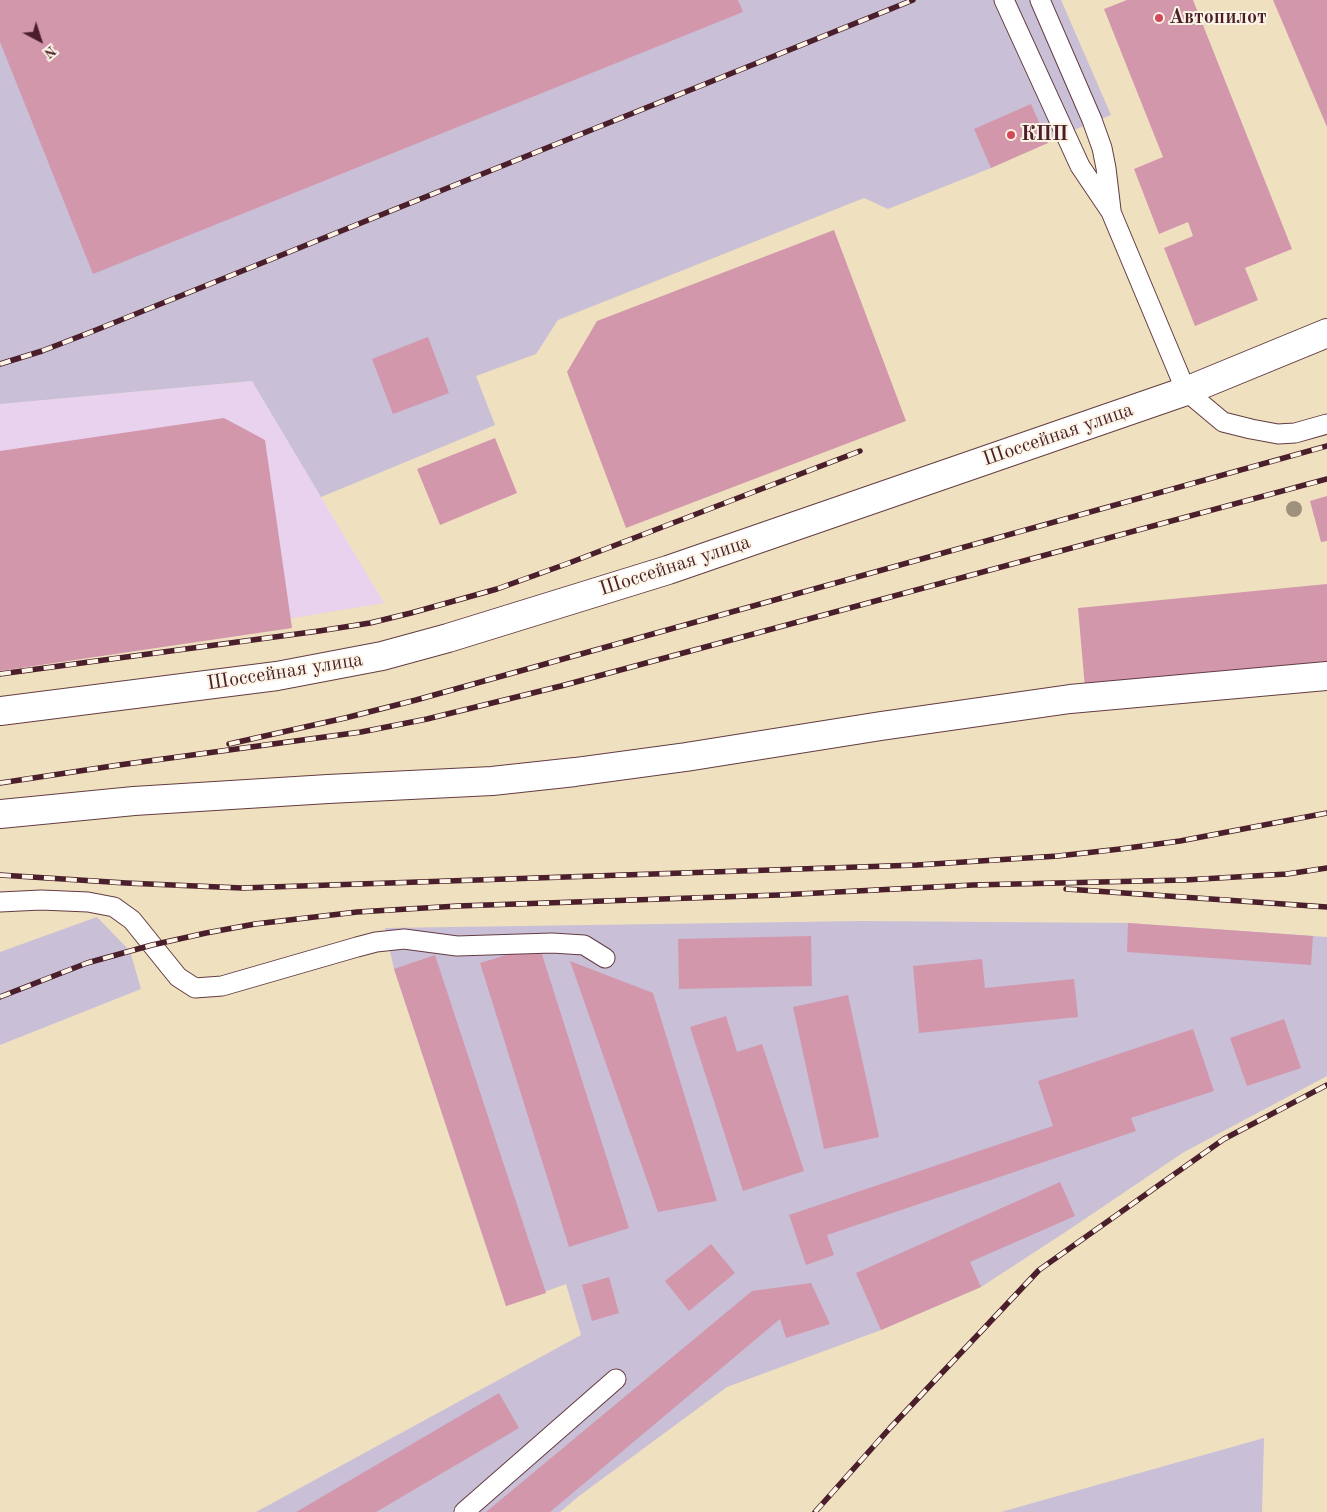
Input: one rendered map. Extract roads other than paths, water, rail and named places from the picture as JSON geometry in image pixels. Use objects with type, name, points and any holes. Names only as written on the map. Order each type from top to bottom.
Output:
[{"type":"street","name":"Шоссейная улица","points":[[0,711],[277,676],[382,656],[439,641],[668,570],[1186,391],[1327,333]]},
{"type":"street","points":[[0,814],[134,801],[492,781],[686,757],[881,726],[1070,699],[1327,676]]},
{"type":"lane","points":[[1004,0],[1080,166],[1111,212],[1186,391],[1223,422],[1250,429],[1278,434],[1295,433],[1327,424]]},
{"type":"lane","points":[[1040,0],[1092,120],[1102,148],[1111,212]]},
{"type":"lane","points":[[0,902],[51,900],[88,902],[114,907],[132,920],[178,977],[195,988],[222,986],[376,942],[404,939],[456,946],[552,943],[584,945],[605,958]]},
{"type":"lane","points":[[464,1512],[616,1379]]},
{"type":"railway","points":[[0,364],[42,351],[96,330],[913,0]]},
{"type":"railway","points":[[229,744],[416,700],[1327,446]]},
{"type":"railway","points":[[0,674],[319,631],[370,623],[411,613],[497,589],[860,451]]},
{"type":"railway","points":[[0,783],[361,732],[427,719],[561,686],[1327,479]]},
{"type":"railway","points":[[0,875],[242,888],[917,865],[1058,856],[1120,849],[1180,841],[1327,813]]},
{"type":"railway","points":[[0,997],[87,963],[152,945],[255,924],[357,912],[458,906],[779,895],[973,885],[1185,880],[1287,874],[1327,868]]},
{"type":"railway","points":[[1066,889],[1327,907]]},
{"type":"railway","points":[[815,1512],[890,1428],[1039,1270],[1224,1139],[1327,1085]]},
{"type":"place","name":"Автопилот","points":[[1159,18]]},
{"type":"place","name":"КПП","points":[[1011,135]]}]
